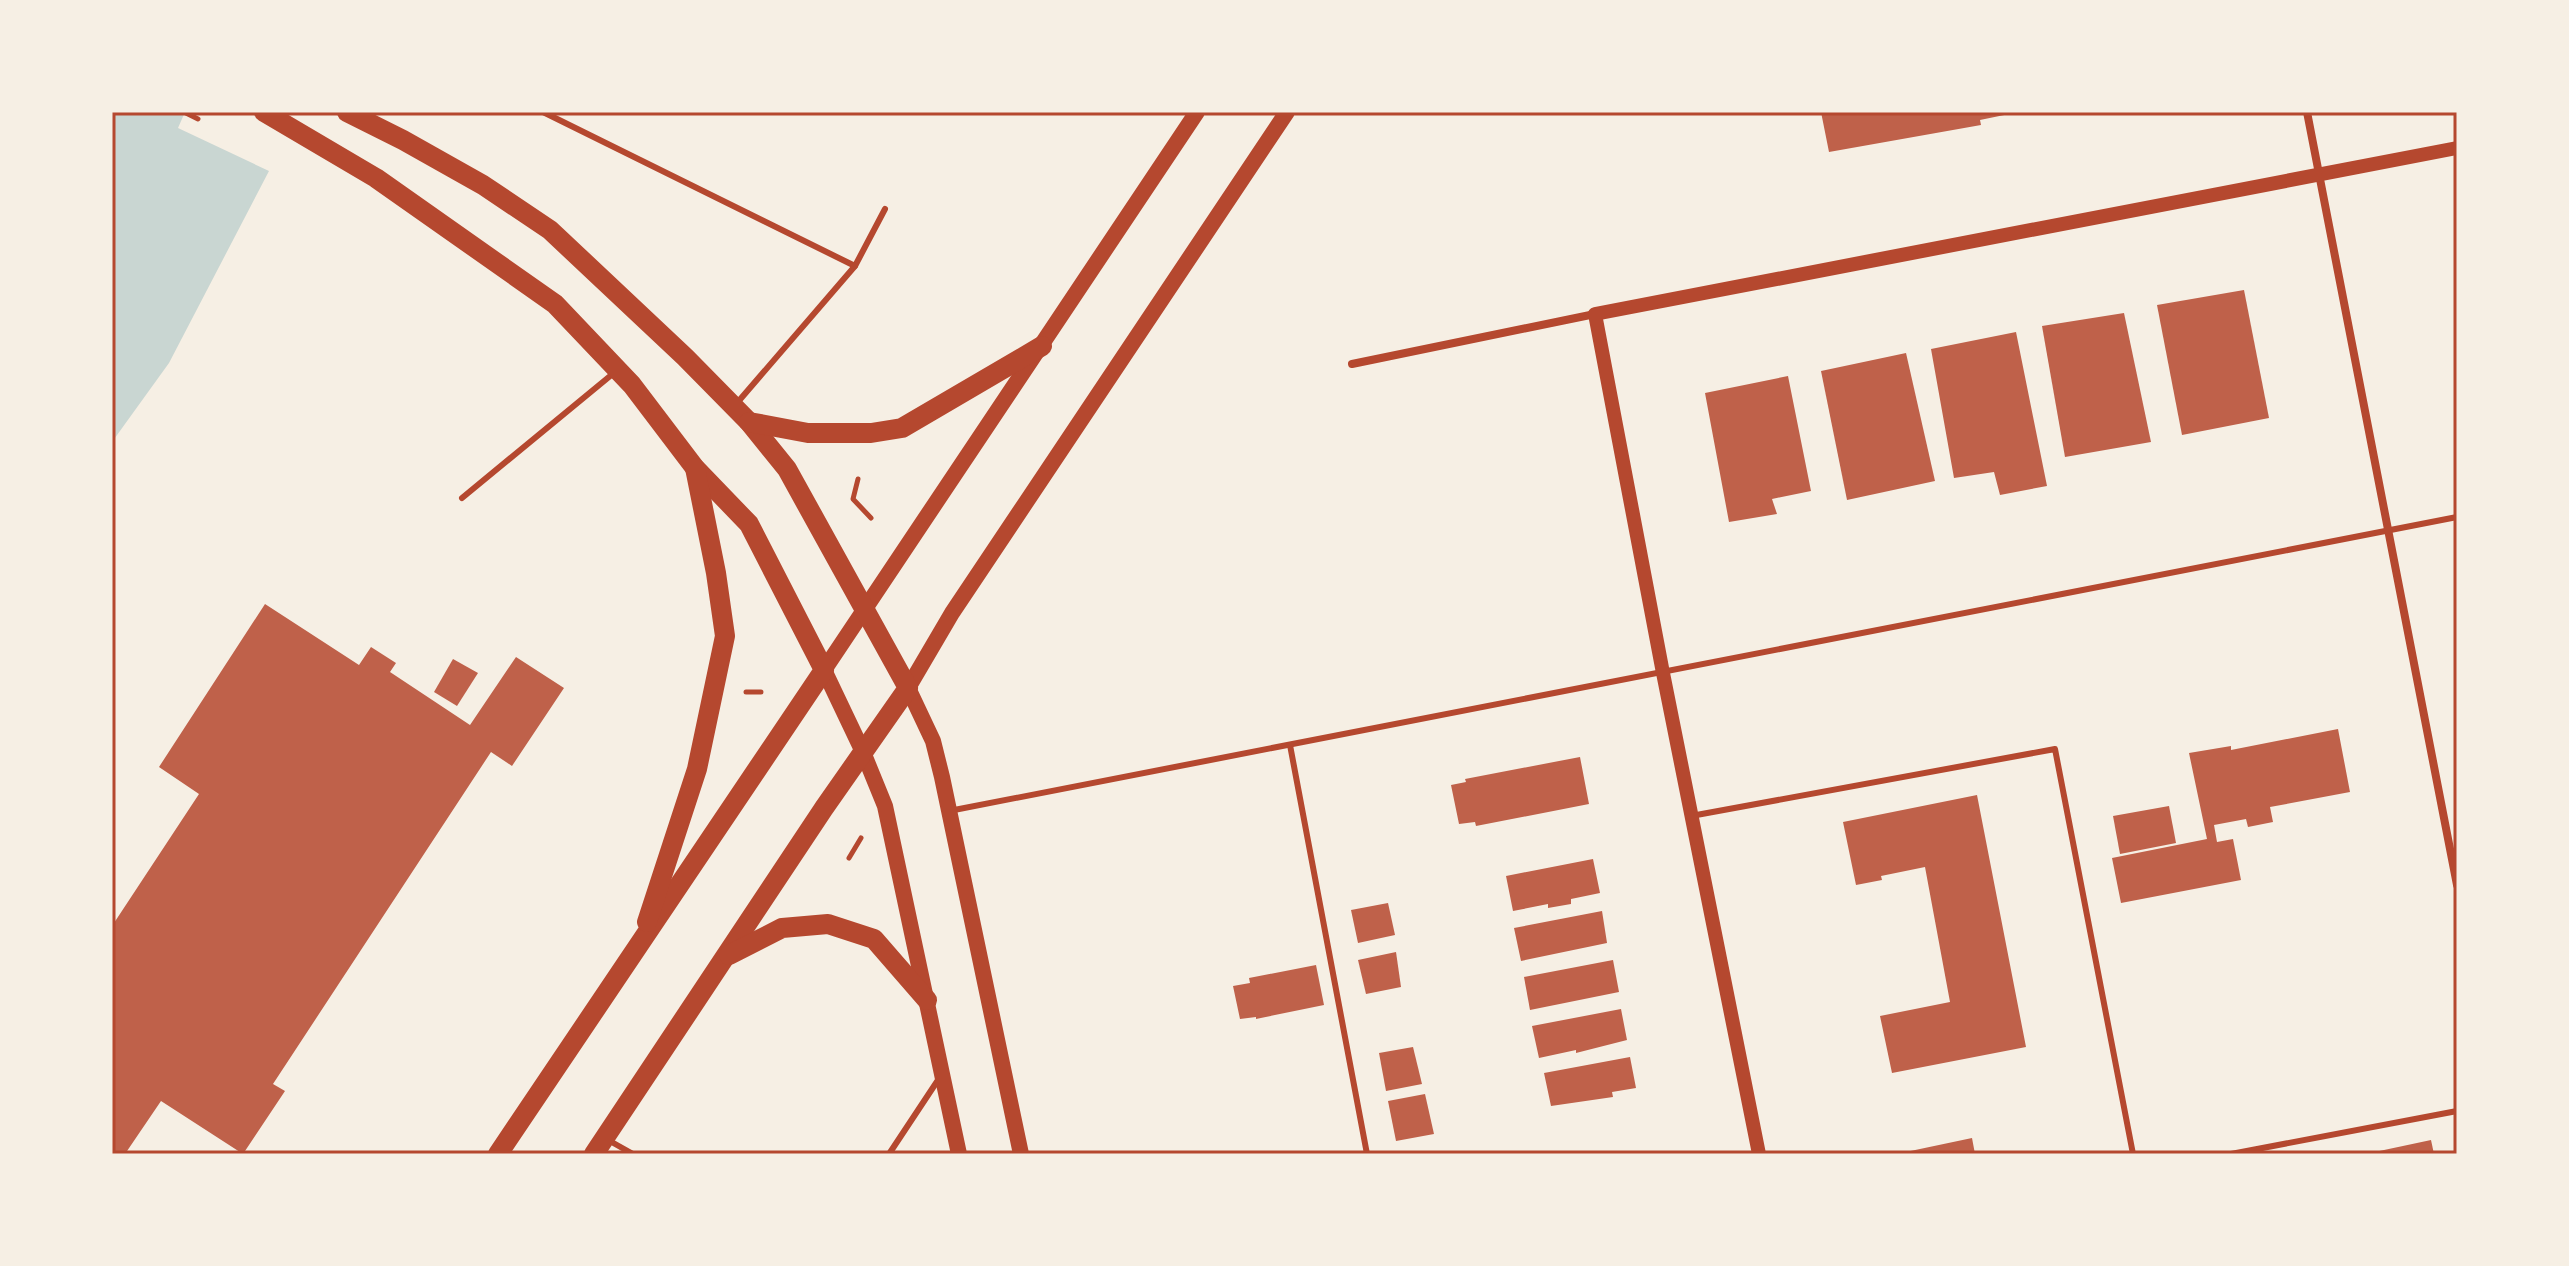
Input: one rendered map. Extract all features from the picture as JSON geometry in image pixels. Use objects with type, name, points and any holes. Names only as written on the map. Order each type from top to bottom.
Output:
[{"type":"main road","points":[[264,112],[376,178],[555,304],[632,385],[695,468],[749,524],[824,670],[885,806],[959,1154]]},
{"type":"main road","points":[[347,112],[483,185],[550,230],[685,357],[749,422],[787,469],[908,688],[933,741],[1021,1154]]},
{"type":"main road","points":[[498,1154],[1197,112]]},
{"type":"main road","points":[[599,1146],[908,688],[952,613],[1287,112]]},
{"type":"main road","points":[[749,422],[808,433],[871,433],[902,428],[1042,346]]},
{"type":"main road","points":[[639,947],[697,769],[725,636],[695,468]]},
{"type":"main road","points":[[726,957],[782,928],[828,924],[874,939],[927,1000]]},
{"type":"street","points":[[2307,112],[2457,885]]},
{"type":"street","points":[[1352,364],[1595,314],[2457,148]]},
{"type":"street","points":[[1595,314],[1759,1154]]},
{"type":"lane","points":[[543,112],[855,266]]},
{"type":"lane","points":[[734,407],[855,266],[885,209]]},
{"type":"lane","points":[[462,498],[617,370]]},
{"type":"lane","points":[[948,812],[2457,517]]},
{"type":"lane","points":[[1290,745],[1367,1154]]},
{"type":"lane","points":[[1691,816],[2055,749],[2133,1154]]},
{"type":"lane","points":[[889,1154],[942,1073]]},
{"type":"lane","points":[[2231,1154],[2457,1111]]},
{"type":"lane","points":[[599,1146],[633,1154]]},
{"type":"path","points":[[184,112],[198,119]]},
{"type":"path","points":[[858,479],[853,499],[871,518]]},
{"type":"path","points":[[844,847],[849,858],[863,834]]},
{"type":"shaded area","points":[[112,112],[185,112],[178,128],[269,171],[169,363],[112,442]]},
{"type":"building","points":[[1821,112],[2014,113],[1980,120],[1981,125],[1829,152]]},
{"type":"building","points":[[2244,290],[2269,418],[2182,435],[2157,305]]},
{"type":"building","points":[[2124,313],[2151,442],[2065,457],[2042,326]]},
{"type":"building","points":[[2016,332],[2047,486],[2000,495],[1994,472],[1954,478],[1931,349]]},
{"type":"building","points":[[1906,353],[1935,481],[1847,500],[1821,371]]},
{"type":"building","points":[[1788,376],[1811,491],[1772,499],[1777,514],[1729,522],[1705,393]]},
{"type":"building","points":[[265,604],[359,665],[371,647],[396,663],[390,672],[470,725],[516,657],[564,688],[512,766],[491,752],[273,1084],[285,1091],[243,1154],[161,1101],[125,1154],[112,1154],[112,926],[199,794],[159,767]]},
{"type":"building","points":[[453,659],[478,673],[457,706],[434,692]]},
{"type":"building","points":[[2338,729],[2350,792],[2270,807],[2273,822],[2248,827],[2246,819],[2214,825],[2217,842],[2233,839],[2241,880],[2121,903],[2112,858],[2207,839],[2189,753],[2231,746],[2231,750]]},
{"type":"building","points":[[1580,757],[1589,804],[1476,826],[1475,822],[1459,824],[1451,785],[1466,782],[1465,779]]},
{"type":"building","points":[[1977,795],[2026,1047],[1892,1073],[1880,1016],[1950,1002],[1925,867],[1856,885],[1843,822]]},
{"type":"building","points":[[2169,806],[2176,843],[2120,854],[2113,816]]},
{"type":"building","points":[[1593,859],[1600,893],[1571,899],[1571,904],[1548,908],[1548,904],[1513,911],[1506,876]]},
{"type":"building","points":[[1388,903],[1395,935],[1358,943],[1351,910]]},
{"type":"building","points":[[1602,911],[1607,943],[1521,961],[1514,928]]},
{"type":"building","points":[[1396,952],[1401,987],[1366,994],[1358,960]]},
{"type":"building","points":[[1613,960],[1619,992],[1530,1010],[1524,977]]},
{"type":"building","points":[[1316,965],[1324,1005],[1256,1019],[1240,1019],[1233,986],[1250,983],[1249,978]]},
{"type":"building","points":[[1621,1009],[1627,1040],[1576,1053],[1576,1050],[1539,1058],[1532,1026]]},
{"type":"building","points":[[1413,1047],[1422,1084],[1386,1091],[1379,1053]]},
{"type":"building","points":[[1630,1057],[1636,1088],[1612,1092],[1613,1097],[1551,1106],[1544,1073]]},
{"type":"building","points":[[1425,1094],[1434,1134],[1396,1141],[1388,1101]]},
{"type":"building","points":[[1972,1138],[1975,1154],[1901,1154],[1901,1153]]},
{"type":"building","points":[[2431,1140],[2434,1154],[2370,1154],[2370,1153]]}]
